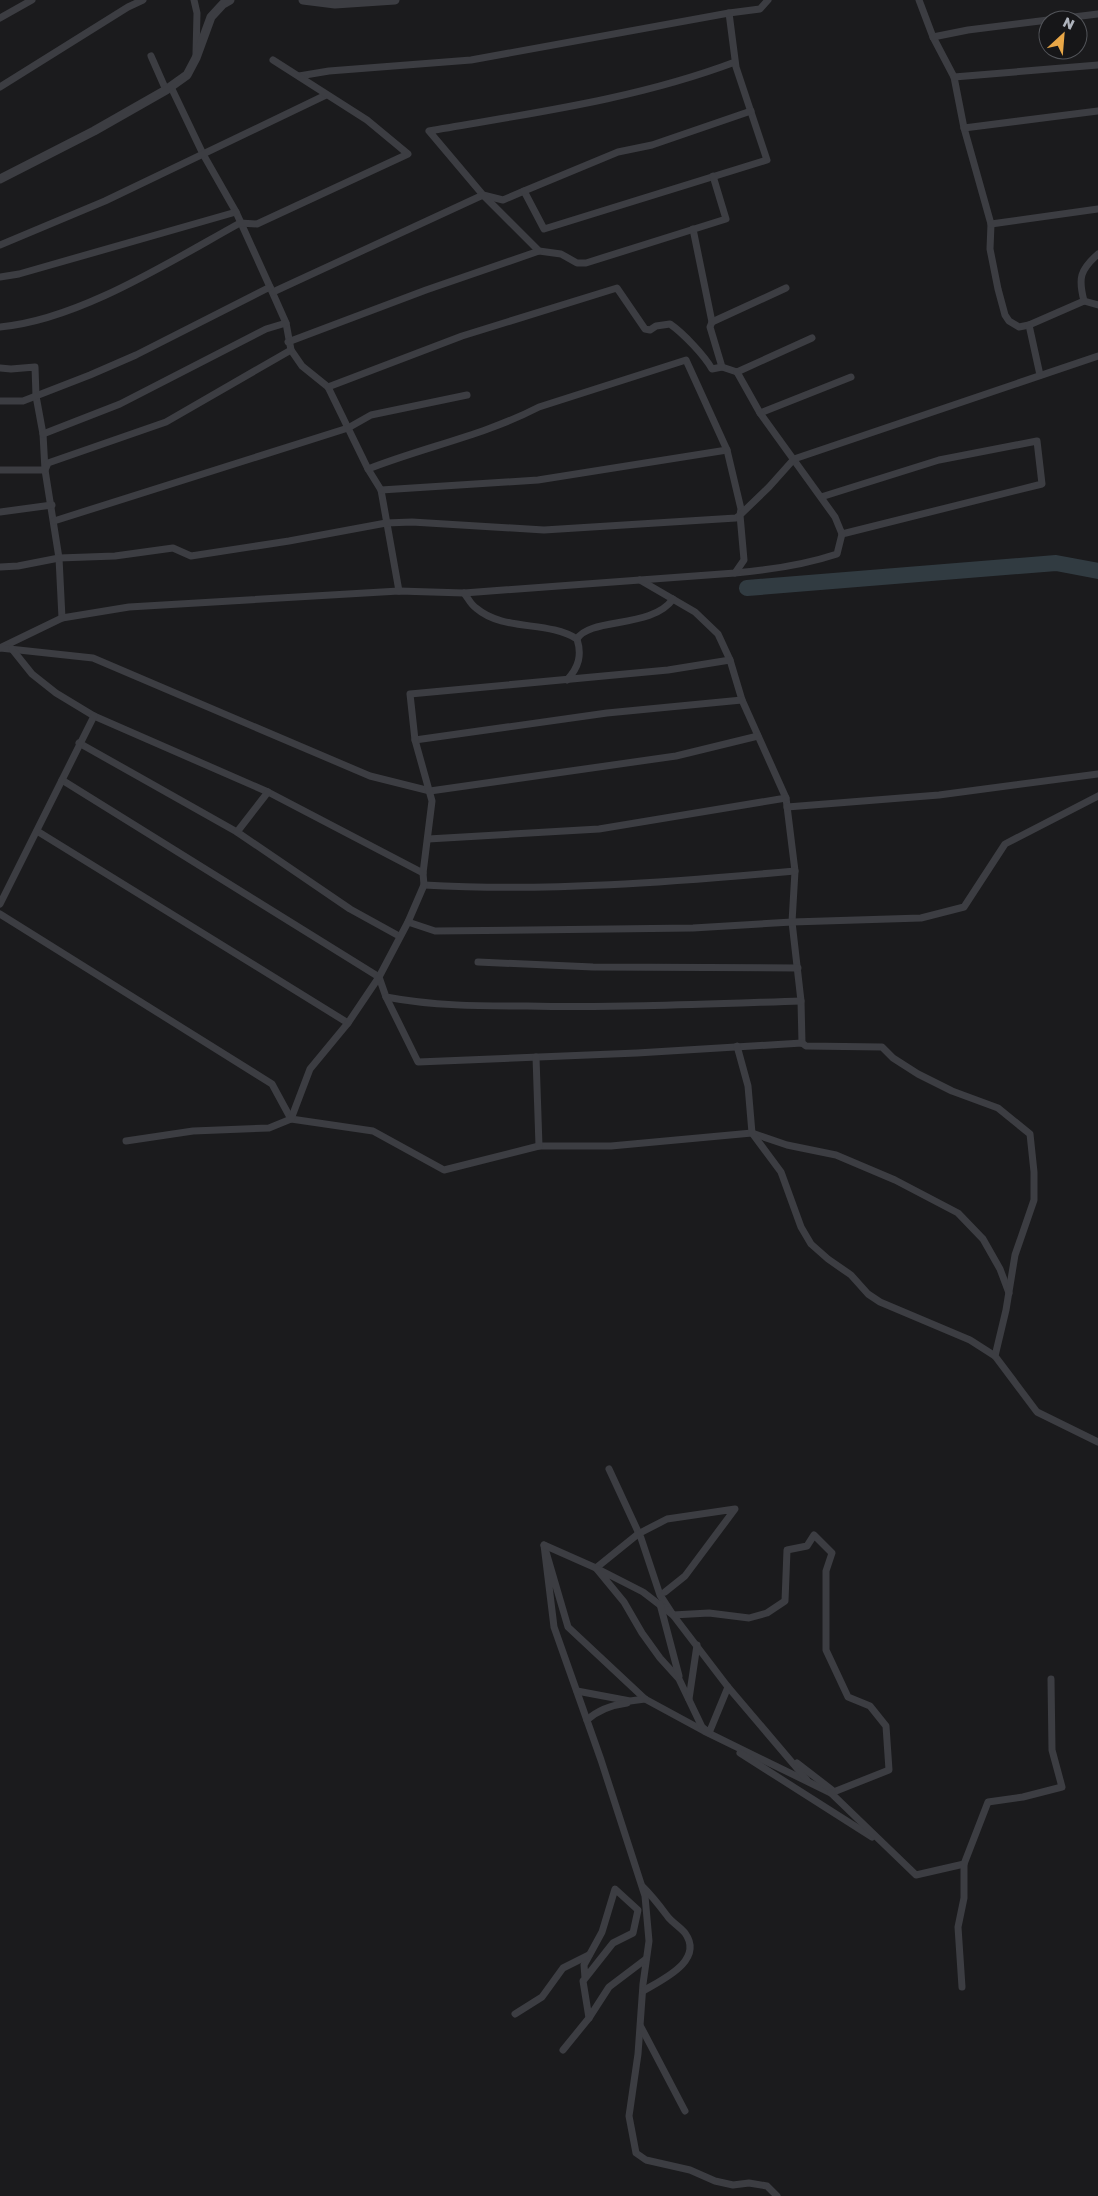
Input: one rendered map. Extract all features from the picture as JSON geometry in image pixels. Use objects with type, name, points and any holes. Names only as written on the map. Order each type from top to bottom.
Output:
[{"type":"street","points":[[0,18],[32,0]]},
{"type":"street","points":[[0,87],[128,7],[143,0]]},
{"type":"street","points":[[194,0],[197,12],[196,58]]},
{"type":"street","points":[[0,179],[94,131],[169,88],[187,75],[196,58],[211,17],[223,4],[230,0]]},
{"type":"street","points":[[303,0],[335,4],[395,0]]},
{"type":"street","points":[[299,76],[471,60],[728,13],[760,9],[768,0]]},
{"type":"street","points":[[919,0],[933,37],[954,77],[964,128],[991,224],[990,249],[1005,315],[1009,321],[1019,327],[1084,301],[1098,305]]},
{"type":"street","points":[[524,191],[544,229],[766,160],[735,62],[728,13]]},
{"type":"street","points":[[933,37],[968,30],[1038,21]]},
{"type":"street","points":[[151,56],[236,212],[286,323],[291,350],[302,366],[328,387],[380,490],[399,591]]},
{"type":"street","points":[[0,327],[50,317],[117,290],[240,223],[257,224],[408,154],[367,120],[273,60]]},
{"type":"street","points":[[539,251],[482,195],[429,131],[601,101],[703,74],[735,62]]},
{"type":"street","points":[[954,77],[1098,65]]},
{"type":"street","points":[[0,245],[105,201],[326,95]]},
{"type":"street","points":[[0,401],[23,401],[136,355],[271,290],[482,195],[503,200],[618,152],[652,145],[751,111]]},
{"type":"street","points":[[964,128],[1098,111]]},
{"type":"street","points":[[288,342],[426,290],[539,251],[561,254],[577,263],[586,263],[726,219],[713,176]]},
{"type":"street","points":[[991,224],[1098,209]]},
{"type":"street","points":[[0,277],[19,274],[236,212]]},
{"type":"street","points":[[693,229],[712,322],[710,327],[722,367]]},
{"type":"street","points":[[1084,301],[1079,284],[1081,274],[1098,254]]},
{"type":"street","points":[[0,648],[62,618],[129,607],[399,591],[464,593],[735,573],[770,570],[837,554],[842,534],[835,517],[760,413],[737,372],[722,367],[712,369],[706,359],[670,324],[656,326],[650,330],[645,329],[617,288],[462,336],[328,387]]},
{"type":"street","points":[[712,322],[786,288]]},
{"type":"street","points":[[43,434],[120,404],[266,329],[286,323]]},
{"type":"street","points":[[1029,324],[1040,375]]},
{"type":"street","points":[[737,372],[812,338]]},
{"type":"street","points":[[45,470],[48,463],[166,422],[291,350]]},
{"type":"street","points":[[0,567],[18,566],[59,558],[114,556],[173,548],[191,556],[289,541],[386,523],[412,522],[544,530],[736,518],[769,487],[794,459],[1098,356]]},
{"type":"street","points":[[368,469],[478,433],[539,407],[686,360],[727,450],[741,509],[744,560],[735,573]]},
{"type":"street","points":[[0,368],[35,367],[36,396],[43,434],[45,470],[52,504],[59,558],[62,618]]},
{"type":"street","points":[[760,413],[851,377]]},
{"type":"street","points":[[54,521],[348,428],[371,415],[467,395]]},
{"type":"street","points":[[821,497],[939,460],[1037,441],[1042,484],[842,534]]},
{"type":"street","points":[[380,490],[538,480],[727,450]]},
{"type":"street","points":[[0,470],[45,470]]},
{"type":"street","points":[[0,512],[52,504]]},
{"type":"street","points":[[640,579],[695,612],[718,634],[730,660],[742,700],[786,798],[795,871],[792,922],[801,1001],[802,1043]]},
{"type":"street","points":[[464,593],[476,608],[495,620],[559,630],[577,639],[581,651],[577,668],[567,680]]},
{"type":"street","points":[[577,639],[586,631],[648,617],[662,611],[673,599]]},
{"type":"street","points":[[0,648],[93,658],[370,776],[430,791],[676,756],[758,736]]},
{"type":"street","points":[[12,649],[32,674],[56,694],[94,716],[268,792],[423,873]]},
{"type":"street","points":[[291,1119],[310,1069],[348,1023],[379,977],[408,922],[424,885],[423,873],[432,801],[415,740],[410,694],[668,670],[730,660]]},
{"type":"street","points":[[415,740],[607,713],[742,700]]},
{"type":"street","points":[[0,904],[94,716]]},
{"type":"street","points":[[80,743],[237,832],[350,909],[400,936]]},
{"type":"street","points":[[787,807],[939,795],[1098,774]]},
{"type":"street","points":[[62,780],[379,977],[386,997],[418,1062],[637,1053],[802,1043],[806,1046],[882,1047],[893,1058],[952,1092],[998,1108],[1030,1134],[1034,1172],[1034,1200],[1015,1255],[995,1356]]},
{"type":"street","points":[[237,832],[268,792]]},
{"type":"street","points":[[408,922],[435,931],[444,931],[693,928],[792,922],[920,918],[964,907],[1005,844],[1098,796]]},
{"type":"street","points":[[428,839],[599,829],[786,798]]},
{"type":"street","points":[[37,830],[348,1023]]},
{"type":"street","points":[[424,885],[538,888],[651,884],[795,871]]},
{"type":"street","points":[[0,914],[272,1084],[291,1119]]},
{"type":"street","points":[[478,962],[593,967],[798,968]]},
{"type":"street","points":[[386,997],[421,1004],[592,1008],[801,1001]]},
{"type":"street","points":[[737,1046],[748,1086],[752,1133],[781,1172],[801,1227],[811,1244],[851,1275],[868,1294],[880,1302],[970,1340],[995,1356],[1037,1412],[1098,1442]]},
{"type":"street","points":[[536,1057],[539,1146]]},
{"type":"street","points":[[126,1141],[193,1131],[269,1128],[291,1119],[373,1131],[444,1170],[539,1146],[611,1146],[752,1133],[787,1145],[836,1155],[895,1180],[958,1213],[983,1239],[1000,1268],[1008,1292]]},
{"type":"street","points":[[609,1469],[638,1534],[660,1595],[728,1687],[809,1782]]},
{"type":"street","points":[[596,1568],[638,1534],[667,1519],[735,1508],[686,1576],[665,1592]]},
{"type":"street","points":[[814,1534],[832,1553],[826,1571],[826,1650],[848,1697],[870,1706],[886,1726],[890,1770],[833,1792],[710,1734],[645,1699],[568,1628],[544,1545],[619,1578],[660,1604],[673,1615],[709,1613],[749,1618],[768,1612],[785,1601],[787,1550],[807,1546],[814,1534]]},
{"type":"street","points":[[544,1545],[554,1627],[645,1896],[649,1941],[629,2116],[636,2153],[646,2160],[690,2170],[715,2181],[733,2185],[767,2186],[777,2196]]},
{"type":"street","points":[[596,1568],[624,1602],[660,1658],[679,1679]]},
{"type":"street","points":[[660,1604],[679,1679],[702,1727],[710,1734],[885,1845]]},
{"type":"street","points":[[689,1699],[697,1645]]},
{"type":"street","points":[[962,1987],[958,1927],[964,1898],[964,1864],[988,1802],[1023,1797],[1062,1786],[1052,1750],[1051,1679]]},
{"type":"street","points":[[710,1734],[728,1687]]},
{"type":"street","points":[[577,1691],[630,1701],[645,1699]]},
{"type":"street","points":[[587,1720],[602,1710],[635,1700]]},
{"type":"street","points":[[785,1754],[833,1792],[916,1875],[964,1864]]},
{"type":"street","points":[[642,1887],[658,1901],[668,1917],[686,1934],[689,1947],[686,1961],[669,1976],[643,1990]]},
{"type":"street","points":[[585,1978],[613,1943],[633,1933],[638,1910],[615,1889],[602,1932],[584,1965],[585,1978],[583,1981],[589,2018]]},
{"type":"street","points":[[516,2014],[542,1997],[563,1968],[589,1955]]},
{"type":"street","points":[[563,2050],[589,2018],[609,1987],[646,1959]]},
{"type":"street","points":[[640,2027],[685,2111]]},
{"type":"waterway","points":[[747,588],[1056,563],[1098,571]]}]
